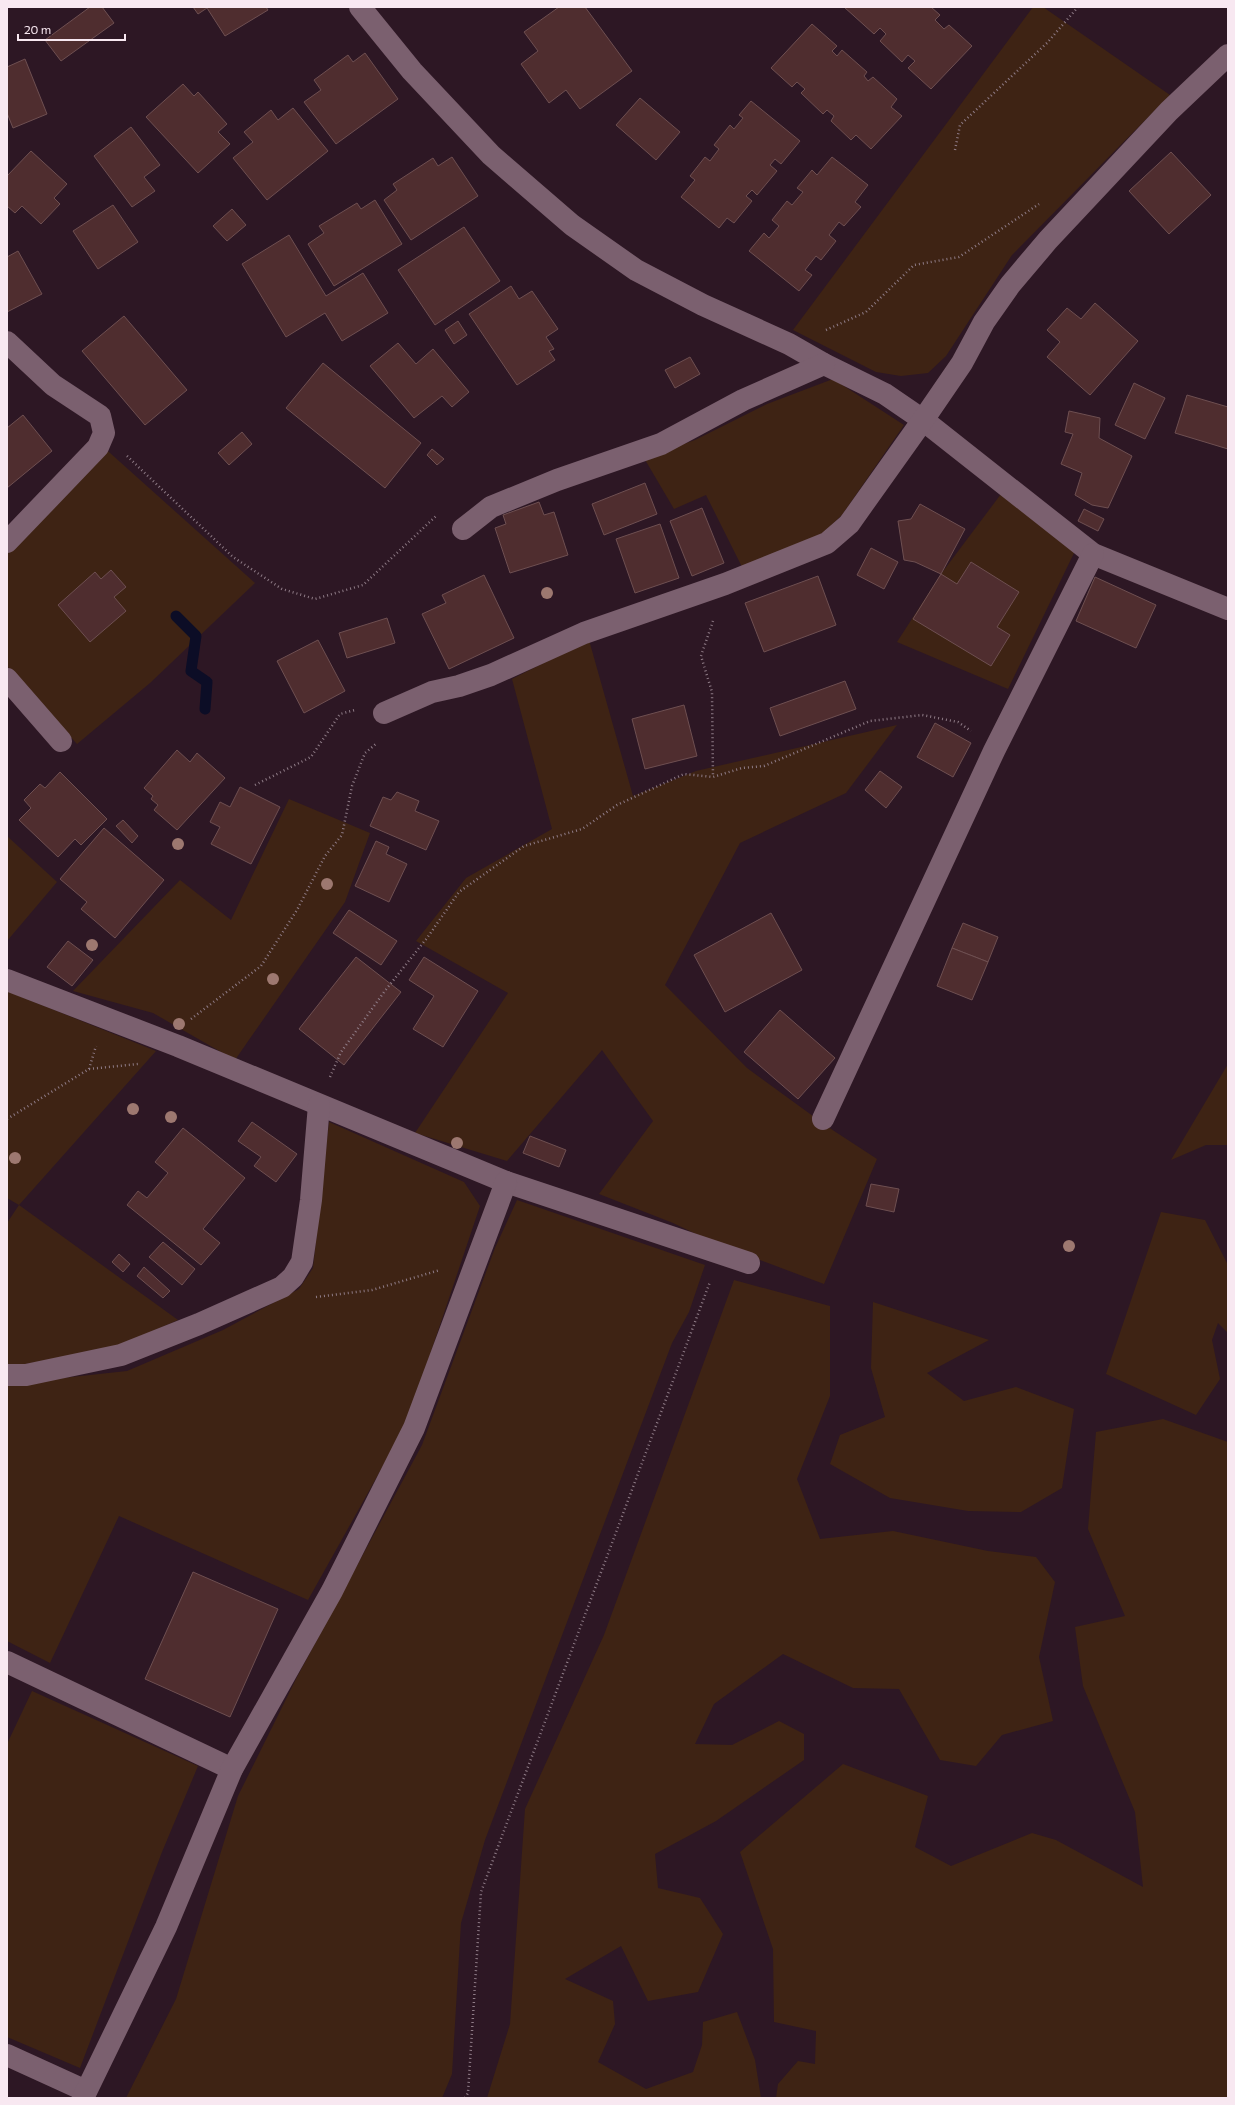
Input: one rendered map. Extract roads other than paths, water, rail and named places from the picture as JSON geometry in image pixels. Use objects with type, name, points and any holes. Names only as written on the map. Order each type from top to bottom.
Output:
[{"type":"street","points":[[360,7],[412,71],[491,155],[572,225],[636,270],[703,305],[789,344],[824,364],[885,394],[923,420],[1093,554],[1228,609]]},
{"type":"street","points":[[384,712],[432,692],[459,686],[491,675],[584,633],[725,584],[827,543],[849,524],[923,420],[962,363],[984,322],[1010,285],[1048,240],[1169,111],[1228,55]]},
{"type":"street","points":[[7,342],[53,385],[100,416],[104,433],[98,447],[7,542]]},
{"type":"street","points":[[463,529],[491,507],[557,480],[661,444],[743,400],[824,364]]},
{"type":"street","points":[[823,1119],[994,751],[1093,554]]},
{"type":"street","points":[[7,679],[61,741]]},
{"type":"street","points":[[7,980],[163,1041],[506,1182],[749,1263]]},
{"type":"street","points":[[7,1375],[26,1375],[122,1355],[199,1324],[282,1287],[293,1277],[302,1262],[311,1200],[312,1102]]},
{"type":"street","points":[[7,2055],[84,2094],[166,1927],[232,1769],[332,1591],[414,1428],[506,1182]]},
{"type":"street","points":[[7,1662],[232,1769]]},
{"type":"waterway","points":[[176,616],[196,636],[191,671],[207,682],[205,709]]}]
